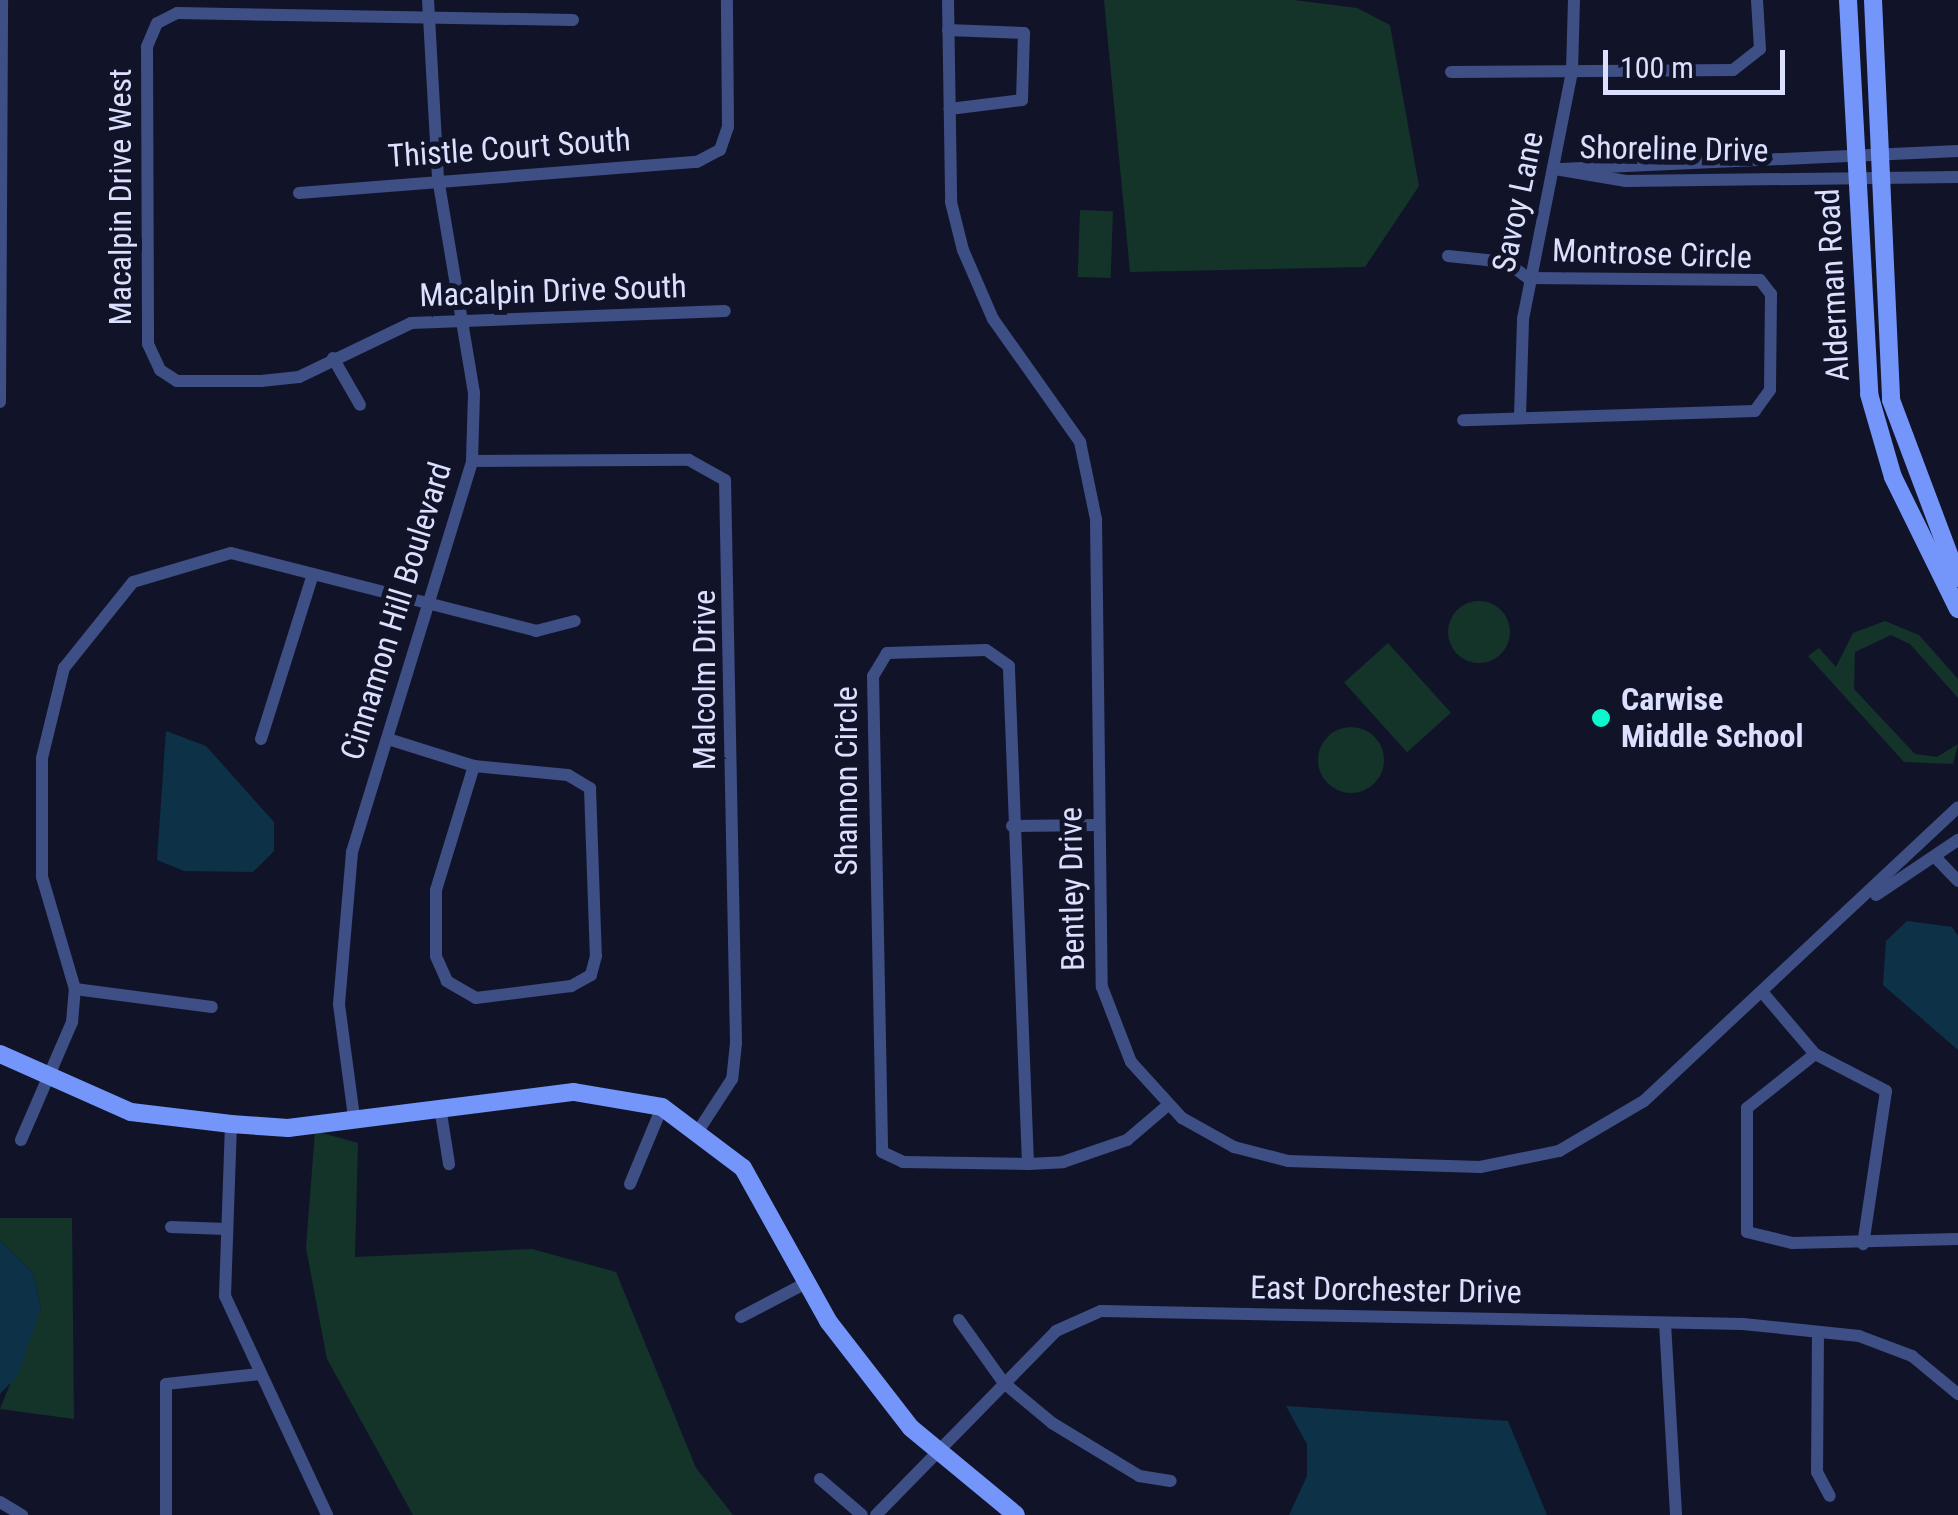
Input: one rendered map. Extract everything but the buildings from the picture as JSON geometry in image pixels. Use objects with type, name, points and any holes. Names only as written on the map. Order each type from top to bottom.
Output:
[{"type":"street","points":[[2,0],[2,402]]},
{"type":"street","name":"Thistle Court South","points":[[299,193],[438,178],[696,162],[720,150],[727,0]]},
{"type":"street","name":"Bentley Drive","points":[[948,0],[951,202],[963,250],[993,318],[1080,442],[1091,496],[1106,1002],[1131,1062],[1167,1106],[1220,1141],[1275,1159],[1513,1162],[1598,1133],[1764,994],[1870,898],[1958,807]]},
{"type":"street","name":"Savoy Lane","points":[[1520,416],[1528,278],[1555,169],[1572,71],[1574,0]]},
{"type":"street","points":[[1451,72],[1749,66],[1760,49],[1757,0]]},
{"type":"street","name":"Alderman Road","points":[[1848,0],[1867,154]]},
{"type":"street","name":"Alderman Road","points":[[1873,0],[1866,177],[1869,394],[1893,477],[1958,609]]},
{"type":"street","points":[[427,7],[573,20]]},
{"type":"street","name":"Macalpin Drive West","points":[[160,370],[148,344],[147,48],[157,23],[177,13],[427,7]]},
{"type":"street","name":"Cinnamon Hill Boulevard","points":[[354,1117],[339,1004],[342,926],[352,852],[472,461],[467,323],[438,178],[427,7]]},
{"type":"street","points":[[948,30],[1024,33],[1022,100],[950,109]]},
{"type":"street","name":"Shoreline Drive","points":[[1555,169],[1958,151]]},
{"type":"street","name":"Shoreline Drive","points":[[1555,169],[1626,181],[1958,177]]},
{"type":"street","name":"Alderman Road","points":[[1866,177],[1891,400],[1958,578]]},
{"type":"street","points":[[1448,256],[1506,262],[1528,278]]},
{"type":"street","name":"Montrose Circle","points":[[1520,416],[1740,416],[1767,400],[1770,382],[1771,294],[1760,280],[1528,278]]},
{"type":"street","name":"Macalpin Drive South","points":[[160,370],[177,380],[261,382],[298,377],[410,323],[725,312]]},
{"type":"street","points":[[334,358],[360,405]]},
{"type":"street","points":[[1463,420],[1520,416]]},
{"type":"street","name":"Malcolm Drive","points":[[472,461],[689,460],[725,480],[736,1042],[732,1080],[700,1128]]},
{"type":"street","points":[[20,1140],[50,1082],[75,988],[42,877],[42,758],[64,668],[134,582],[179,562],[231,553],[536,631],[575,621]]},
{"type":"street","points":[[261,739],[313,574]]},
{"type":"street","name":"Shannon Circle","points":[[1028,1164],[1006,662],[986,650],[887,653],[873,676],[877,1139],[904,1162],[1028,1164],[1103,1152],[1167,1106]]},
{"type":"street","points":[[388,739],[474,766],[568,775],[590,788],[596,956],[591,975],[571,986],[476,998],[447,981],[436,956],[436,890],[474,766]]},
{"type":"street","points":[[1012,826],[1098,825]]},
{"type":"street","points":[[1932,831],[1956,846]]},
{"type":"street","name":"Bentley Drive","points":[[1870,898],[1956,846]]},
{"type":"street","points":[[1936,858],[1958,881]]},
{"type":"street","points":[[75,988],[212,1007]]},
{"type":"street","points":[[1764,994],[1815,1054],[1886,1090],[1863,1244]]},
{"type":"street","points":[[0,1054],[50,1082],[131,1112],[231,1124],[354,1117],[574,1092],[662,1108],[700,1128],[758,1187],[806,1283],[880,1394],[939,1453],[1016,1515]]},
{"type":"street","points":[[1815,1054],[1747,1108],[1747,1232],[1863,1244],[1958,1238]]},
{"type":"street","points":[[440,1106],[448,1164]]},
{"type":"street","points":[[630,1184],[662,1108]]},
{"type":"street","points":[[231,1124],[225,1296],[327,1515]]},
{"type":"street","points":[[171,1227],[226,1229]]},
{"type":"street","points":[[741,1317],[806,1283]]},
{"type":"street","name":"East Dorchester Drive","points":[[876,1515],[1056,1331],[1101,1312],[1665,1323],[1818,1332],[1912,1356],[1958,1394]]},
{"type":"street","points":[[958,1320],[1004,1383],[1074,1438],[1140,1476],[1171,1481]]},
{"type":"street","points":[[1665,1323],[1676,1515]]},
{"type":"street","points":[[1818,1332],[1817,1472],[1830,1496]]},
{"type":"street","points":[[166,1515],[166,1384],[215,1386],[259,1374]]},
{"type":"street","points":[[820,1479],[862,1515]]},
{"type":"street","points":[[0,1502],[20,1511]]},
{"type":"green space","points":[[1104,0],[1294,0],[1357,8],[1390,25],[1419,186],[1365,267],[1130,272]]},
{"type":"green space","points":[[1080,210],[1113,211],[1111,278],[1078,277]]},
{"type":"green space","points":[[1479,601],[1501,610],[1510,632],[1501,654],[1479,663],[1457,654],[1448,632],[1457,610]]},
{"type":"green space","points":[[1885,621],[1919,635],[1958,679],[1958,698],[1910,644],[1891,635],[1855,652],[1854,689],[1915,754],[1937,757],[1958,744],[1953,764],[1904,762],[1808,656],[1819,648],[1836,667],[1853,633]]},
{"type":"green space","points":[[1388,643],[1451,713],[1407,752],[1344,682]]},
{"type":"green space","points":[[1351,727],[1374,737],[1384,760],[1374,783],[1351,793],[1328,783],[1318,760],[1328,737]]},
{"type":"green space","points":[[315,1131],[358,1143],[355,1257],[532,1249],[616,1272],[696,1468],[733,1515],[413,1515],[327,1359],[306,1248]]},
{"type":"green space","points":[[0,1218],[72,1218],[74,1419],[0,1409],[41,1308],[33,1272],[0,1241]]},
{"type":"water","points":[[166,731],[206,746],[274,822],[274,851],[253,872],[184,871],[157,860]]},
{"type":"water","points":[[1907,921],[1952,927],[1958,936],[1958,1050],[1883,985],[1886,941]]},
{"type":"water","points":[[0,1241],[33,1272],[41,1308],[18,1375],[0,1394]]},
{"type":"water","points":[[1286,1406],[1508,1421],[1547,1515],[1289,1515],[1307,1476],[1307,1444]]},
{"type":"place","name":"Carwise Middle School","points":[[1601,718]]}]
